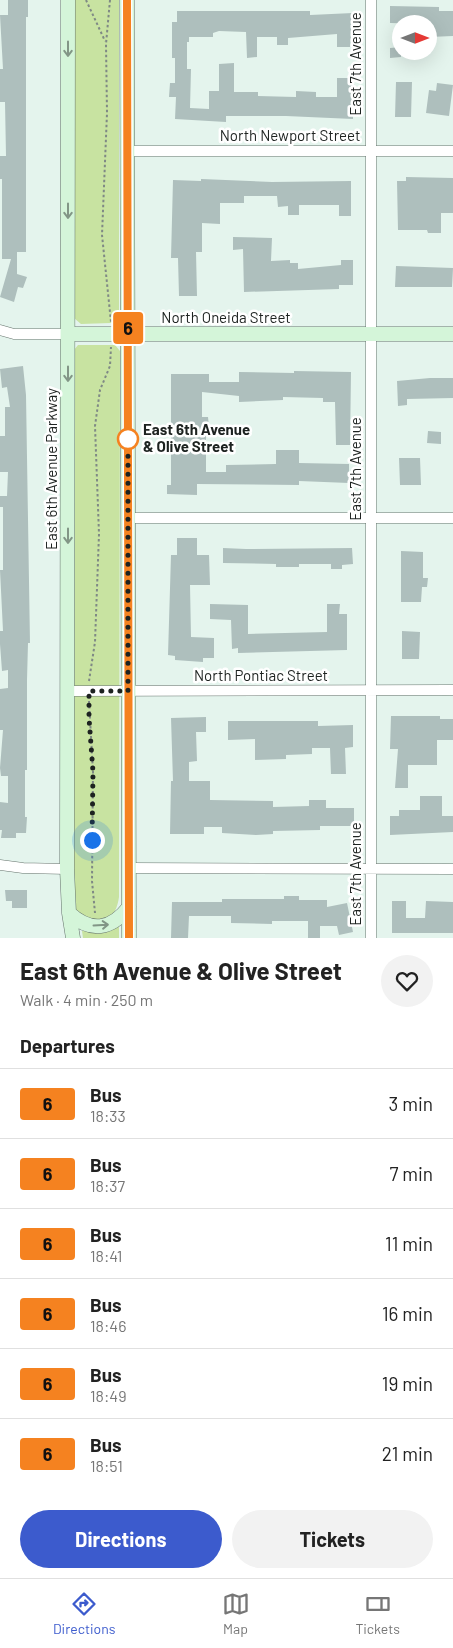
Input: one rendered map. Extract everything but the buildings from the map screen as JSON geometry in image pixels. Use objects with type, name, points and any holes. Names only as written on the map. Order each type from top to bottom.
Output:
[{"type":"main road","name":"East 6th Avenue Parkway","points":[[68,0],[69,691],[67,869],[69,913],[73,938]]},
{"type":"main road","points":[[127,0],[129,938]]},
{"type":"main road","name":"North Oneida Street","points":[[68,334],[453,334]]},
{"type":"main road","points":[[69,913],[81,922],[98,926],[116,921],[129,907]]},
{"type":"street","name":"East 7th Avenue","points":[[371,0],[371,938]]},
{"type":"street","name":"North Newport Street","points":[[128,151],[453,151]]},
{"type":"street","name":"North Oneida Street","points":[[0,330],[14,334],[68,334]]},
{"type":"street","points":[[0,340],[14,334]]},
{"type":"street","points":[[128,518],[453,518]]},
{"type":"street","name":"North Pontiac Street","points":[[69,691],[453,690]]},
{"type":"street","points":[[0,865],[24,868],[67,869]]},
{"type":"street","points":[[129,868],[453,869]]},
{"type":"path","points":[[86,0],[106,44]]},
{"type":"path","points":[[98,926],[94,909],[92,881],[93,772],[89,691],[95,642],[99,534],[95,426],[100,390],[110,366],[111,334],[102,235],[107,113],[106,44],[110,0]]},
{"type":"green space","points":[[74,0],[119,0],[119,319],[111,323],[81,324],[74,318]]},
{"type":"green space","points":[[78,345],[115,345],[120,351],[119,897],[113,913],[109,918],[103,920],[83,915],[76,911],[74,904],[74,350]]},
{"type":"green space","points":[[119,927],[119,938],[83,938],[82,931]]},
{"type":"bus line","name":"6","points":[[127,0],[129,938]]},
{"type":"place","name":"East 6th Avenue & Olive Street","points":[[128,439]]},
{"type":"route","points":[[92,840],[94,798],[89,691],[128,691],[128,439]]}]
